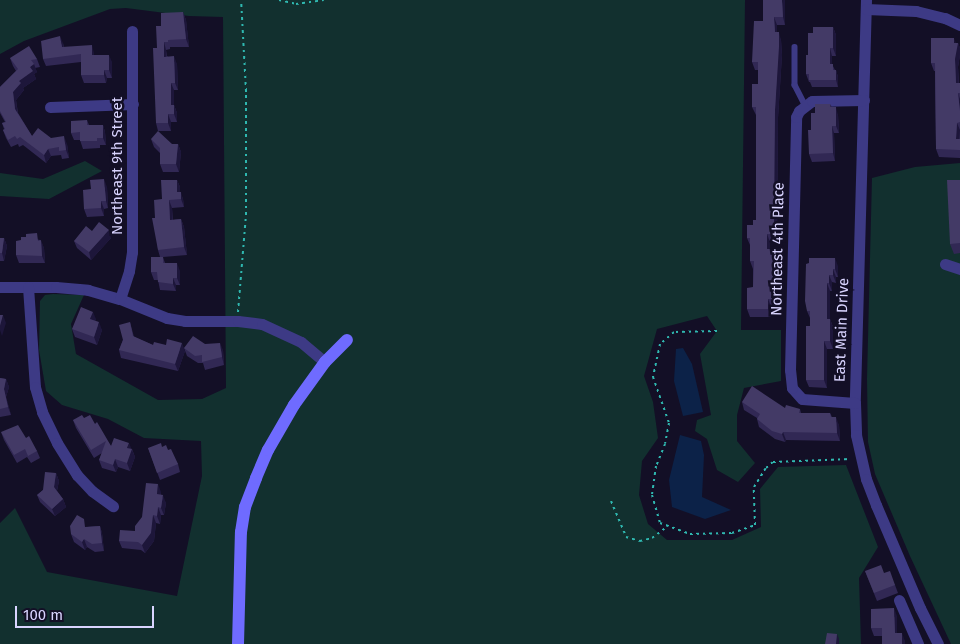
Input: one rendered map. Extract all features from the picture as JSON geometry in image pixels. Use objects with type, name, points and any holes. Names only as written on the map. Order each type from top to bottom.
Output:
[{"type":"street","points":[[866,5],[916,11],[945,18],[960,24]]},
{"type":"street","name":"East Main Drive","points":[[866,5],[855,403],[856,435],[861,459],[876,505],[920,608],[938,644]]},
{"type":"street","name":"Northeast 9th Street","points":[[120,300],[130,271],[132,252],[132,31]]},
{"type":"street","points":[[805,105],[819,100],[864,100]]},
{"type":"street","points":[[50,107],[133,104]]},
{"type":"street","name":"Northeast 4th Place","points":[[805,105],[796,117],[790,380],[792,388],[802,399],[855,403]]},
{"type":"street","points":[[945,264],[960,269]]},
{"type":"street","points":[[0,287],[88,290],[167,318],[185,321],[238,321],[262,324],[281,331],[301,342],[325,362]]},
{"type":"street","points":[[28,287],[34,379],[42,412],[56,443],[77,475],[92,491],[113,506]]},
{"type":"street","points":[[238,644],[239,562],[245,507],[268,450],[294,405],[325,362],[347,340]]},
{"type":"street","points":[[898,600],[918,644]]},
{"type":"lane","points":[[795,47],[794,80],[797,93],[805,105]]},
{"type":"path","points":[[238,321],[246,215],[246,91],[241,0]]},
{"type":"path","points":[[278,0],[296,4],[324,0]]},
{"type":"path","points":[[717,331],[674,332],[660,344],[653,377],[670,423],[665,444],[656,466],[652,495],[660,523],[690,534],[732,533],[755,524],[754,487],[766,468],[773,462],[861,459]]},
{"type":"path","points":[[611,501],[626,537],[640,541],[652,538],[668,526]]},
{"type":"green space","points":[[0,0],[745,0],[741,330],[781,330],[781,381],[744,388],[737,415],[737,441],[755,463],[738,482],[717,470],[707,439],[695,431],[697,420],[711,415],[700,354],[717,331],[707,316],[657,329],[644,376],[653,402],[658,438],[642,461],[639,495],[648,524],[667,540],[732,540],[761,527],[760,489],[778,467],[846,465],[878,547],[859,578],[861,644],[0,644],[0,523],[15,508],[47,572],[177,596],[202,476],[201,441],[144,438],[108,419],[62,405],[46,391],[39,350],[40,301],[45,295],[84,295],[71,324],[76,354],[158,400],[202,399],[226,388],[223,17],[189,16],[126,8],[110,9],[24,41],[0,54]]},
{"type":"green space","points":[[85,161],[102,171],[49,199],[0,196],[0,173],[43,179]]},
{"type":"green space","points":[[960,163],[960,644],[951,644],[910,556],[875,474],[868,442],[867,379],[872,178],[915,167]]},
{"type":"water","points":[[683,348],[692,364],[703,412],[683,416],[674,381],[676,349]]},
{"type":"water","points":[[680,435],[701,441],[704,455],[702,497],[731,510],[705,519],[672,507],[669,480]]},
{"type":"building","points":[[763,0],[782,0],[783,17],[774,17],[775,32],[779,32],[779,47],[775,110],[774,229],[772,234],[767,234],[767,249],[771,249],[771,255],[775,255],[772,299],[768,299],[768,309],[747,309],[747,288],[753,287],[754,261],[750,261],[750,238],[747,238],[747,225],[753,225],[753,220],[756,220],[756,107],[752,107],[752,84],[758,84],[758,62],[752,62],[754,21],[763,21]]},
{"type":"building","points":[[183,12],[186,39],[164,42],[164,57],[174,56],[175,83],[171,83],[171,105],[174,105],[174,114],[168,114],[168,123],[156,123],[153,48],[157,48],[156,26],[161,26],[161,13]]},
{"type":"building","points":[[813,27],[833,27],[833,48],[830,48],[830,64],[833,64],[833,70],[836,70],[836,80],[809,80],[809,74],[806,74],[808,33],[813,33]]},
{"type":"building","points":[[60,36],[62,47],[92,45],[92,55],[109,55],[109,70],[104,70],[104,75],[81,75],[81,54],[43,59],[41,41]]},
{"type":"building","points":[[931,38],[954,38],[954,43],[958,43],[955,59],[956,83],[960,83],[960,93],[958,93],[960,122],[957,123],[956,139],[960,139],[960,150],[936,149],[935,63],[931,63]]},
{"type":"building","points":[[29,46],[37,59],[31,60],[34,64],[30,67],[33,71],[19,81],[21,83],[13,92],[15,109],[32,136],[38,128],[51,138],[64,136],[66,150],[59,151],[59,147],[48,149],[44,155],[20,137],[17,139],[15,136],[8,140],[3,130],[5,129],[2,123],[6,122],[0,111],[0,87],[18,69],[10,58]]},
{"type":"building","points":[[815,104],[830,104],[830,107],[836,107],[836,126],[832,126],[833,153],[809,154],[808,130],[811,130],[811,113],[815,113]]},
{"type":"building","points":[[87,120],[87,125],[103,125],[103,138],[97,138],[97,141],[80,141],[80,132],[71,133],[71,121]]},
{"type":"building","points":[[158,131],[172,144],[178,144],[176,164],[160,164],[160,148],[151,139]]},
{"type":"building","points":[[104,179],[106,201],[101,201],[101,208],[84,209],[83,190],[91,189],[90,180]]},
{"type":"building","points":[[161,180],[177,180],[177,192],[181,192],[181,199],[169,200],[170,220],[181,219],[184,247],[158,250],[152,218],[155,218],[154,200],[162,199]]},
{"type":"building","points":[[947,180],[960,180],[960,243],[950,244]]},
{"type":"building","points":[[99,222],[109,230],[89,252],[74,241],[86,226],[92,231]]},
{"type":"building","points":[[37,233],[38,241],[41,240],[42,256],[16,255],[16,241],[21,240],[21,237],[26,237],[26,234]]},
{"type":"building","points":[[0,238],[4,238],[2,253],[0,253]]},
{"type":"building","points":[[151,257],[163,257],[163,263],[177,263],[177,278],[173,278],[173,284],[158,282],[157,272],[151,272]]},
{"type":"building","points":[[809,258],[835,258],[835,269],[833,269],[833,275],[829,275],[829,283],[827,283],[827,319],[830,319],[830,341],[824,341],[824,380],[806,380],[806,326],[810,326],[810,311],[807,311],[805,301],[806,264],[809,263]]},
{"type":"building","points":[[81,307],[93,312],[90,319],[99,322],[94,337],[72,329]]},
{"type":"building","points":[[0,315],[3,315],[0,326]]},
{"type":"building","points":[[130,322],[133,336],[153,345],[154,342],[166,345],[167,339],[182,343],[175,364],[119,350],[123,340],[119,325]]},
{"type":"building","points":[[193,336],[205,344],[220,343],[222,357],[202,362],[202,355],[195,356],[184,348]]},
{"type":"building","points":[[0,378],[6,379],[4,389],[8,407],[0,409]]},
{"type":"building","points":[[752,386],[785,408],[786,405],[800,409],[799,413],[830,413],[831,417],[836,417],[837,433],[783,432],[782,434],[772,431],[757,419],[760,414],[742,402]]},
{"type":"building","points":[[82,415],[84,418],[90,415],[95,424],[97,422],[111,446],[114,438],[129,443],[127,448],[132,449],[127,463],[115,459],[113,465],[99,460],[106,441],[91,450],[73,420]]},
{"type":"building","points":[[18,425],[26,438],[29,436],[37,451],[28,456],[25,449],[14,455],[1,432]]},
{"type":"building","points":[[161,443],[162,447],[166,445],[168,450],[171,449],[178,464],[157,473],[148,448]]},
{"type":"building","points":[[45,472],[56,473],[54,487],[63,499],[52,509],[37,495],[43,490]]},
{"type":"building","points":[[146,483],[158,484],[157,494],[163,495],[161,508],[158,507],[157,516],[153,515],[151,533],[142,545],[138,542],[119,541],[120,530],[135,531],[135,526],[142,517]]},
{"type":"building","points":[[77,515],[84,519],[85,527],[100,526],[102,543],[92,544],[84,539],[82,542],[71,534],[70,526]]},
{"type":"building","points":[[881,565],[884,573],[890,571],[895,585],[874,593],[865,571]]},
{"type":"building","points":[[894,608],[895,633],[902,633],[902,644],[882,644],[882,628],[871,628],[871,609]]},
{"type":"building","points":[[827,633],[837,634],[836,644],[825,644]]}]
